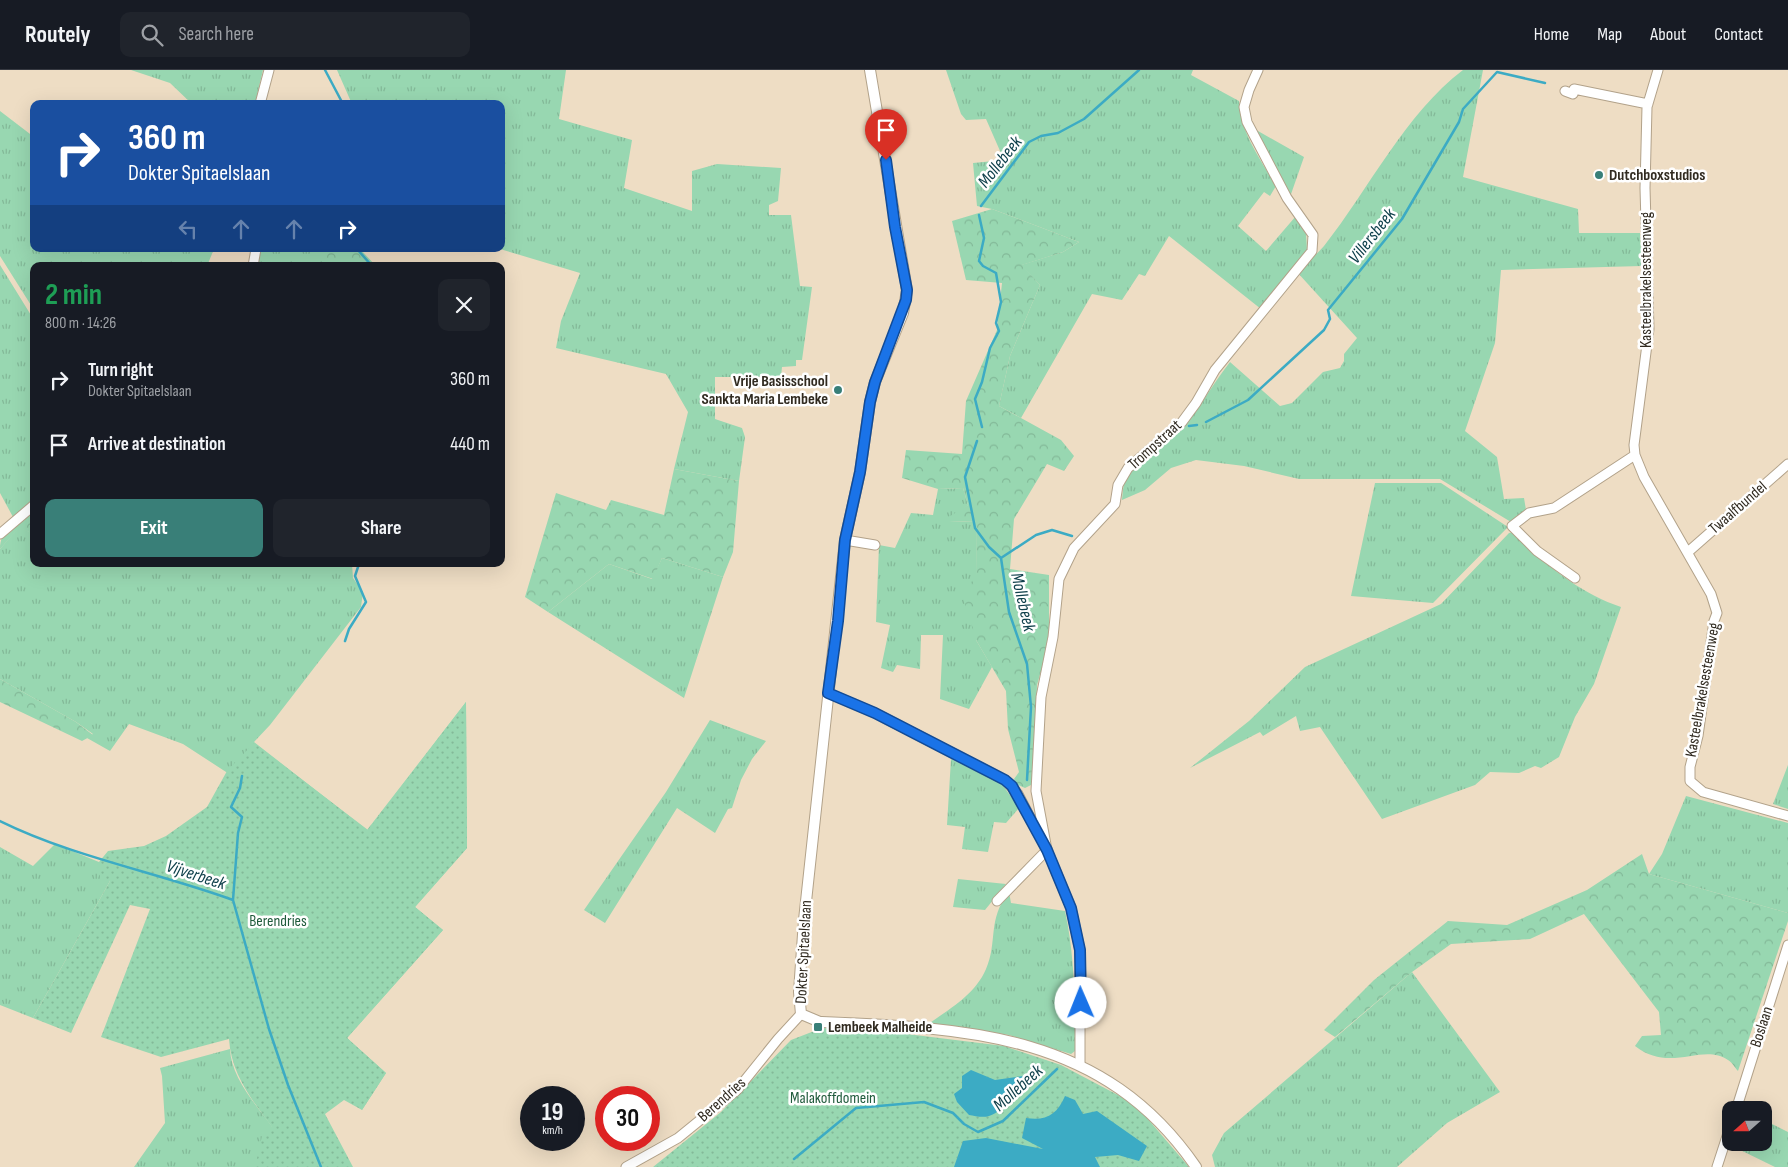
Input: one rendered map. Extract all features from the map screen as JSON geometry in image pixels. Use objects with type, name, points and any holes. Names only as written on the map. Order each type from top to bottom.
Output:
[{"type":"street","points":[[261,100],[269,70]]},
{"type":"street","name":"Dokter Spitaelslaan","points":[[870,70],[907,290],[903,313],[875,382],[870,402],[860,472],[845,540],[838,621],[828,693],[804,920],[801,1014],[820,1022],[958,1031],[998,1038],[1080,1064],[1111,1082],[1152,1114],[1196,1167]]},
{"type":"street","name":"Trompstraat","points":[[1047,850],[1036,791],[1040,697],[1053,637],[1059,579],[1074,548],[1115,504],[1118,485],[1128,468],[1182,422],[1196,403],[1215,370],[1312,251],[1314,246],[1313,234],[1288,198],[1247,122],[1244,107],[1258,70]]},
{"type":"street","name":"Kasteelbrakelsesteenweg","points":[[1658,70],[1648,104],[1644,188],[1649,329],[1635,434],[1635,455],[1644,477],[1711,594],[1717,613],[1714,621],[1698,736],[1690,767],[1690,781],[1703,792],[1788,816]]},
{"type":"street","points":[[1565,91],[1573,94],[1574,89],[1648,104]]},
{"type":"street","points":[[1575,578],[1532,547],[1512,526],[1530,513],[1554,508],[1635,455]]},
{"type":"street","name":"Twaalfbundel","points":[[1688,552],[1788,464]]},
{"type":"street","points":[[0,534],[30,508]]},
{"type":"street","points":[[845,540],[875,544]]},
{"type":"street","points":[[828,693],[875,713],[1005,780],[1018,794],[1047,850],[1071,908],[1080,950],[1080,1064]]},
{"type":"street","points":[[1018,794],[1028,796],[1036,791]]},
{"type":"street","points":[[997,901],[1047,850]]},
{"type":"street","name":"Boslaan","points":[[1739,1101],[1788,944]]},
{"type":"street","name":"Berendries","points":[[626,1167],[678,1138],[737,1090],[801,1014]]},
{"type":"street","points":[[1717,1167],[1722,1151]]},
{"type":"green space","points":[[131,70],[263,70],[256,100],[188,100],[170,83]]},
{"type":"green space","points":[[337,70],[566,70],[559,119],[632,140],[624,188],[692,211],[692,171],[717,164],[781,168],[778,201],[769,205],[769,215],[791,215],[800,286],[812,287],[802,360],[796,360],[796,366],[782,367],[781,377],[715,377],[715,419],[742,428],[745,437],[739,481],[674,469],[688,412],[666,374],[556,348],[561,321],[580,273],[505,250],[505,100],[350,100]]},
{"type":"green space","points":[[946,70],[1193,70],[1191,75],[1239,101],[1240,112],[1247,135],[1276,186],[1270,196],[1264,192],[1238,226],[1266,251],[1296,216],[1306,233],[1307,250],[1261,309],[1169,236],[1145,276],[1139,274],[1122,300],[1092,294],[1021,418],[999,406],[1010,356],[1040,285],[1021,265],[1063,252],[1079,242],[992,209],[977,206],[973,163],[1004,160],[986,119],[966,120],[961,114]]},
{"type":"green space","points":[[1463,70],[1483,70],[1463,177],[1578,209],[1579,233],[1640,233],[1642,266],[1501,270],[1495,343],[1465,431],[1497,457],[1504,499],[1524,498],[1526,510],[1511,522],[1440,479],[1299,479],[1244,466],[1196,460],[1171,468],[1145,490],[1122,500],[1125,481],[1130,471],[1140,461],[1164,445],[1183,427],[1230,362],[1280,406],[1292,403],[1323,372],[1340,368],[1344,361],[1344,354],[1357,338],[1297,272],[1324,246],[1341,224],[1405,130],[1423,108]]},
{"type":"green space","points":[[0,111],[30,134],[30,252],[213,252],[209,262],[30,262],[30,304],[0,256]]},
{"type":"green space","points":[[1251,127],[1304,157],[1290,197]]},
{"type":"green space","points":[[992,209],[1079,242],[1063,252],[1022,265],[1040,285],[1010,356],[999,406],[1061,440],[1074,456],[1064,471],[1047,464],[1014,519],[1010,569],[1049,575],[1049,643],[1037,685],[1034,773],[1031,785],[1025,788],[1016,784],[1014,779],[1019,772],[1008,729],[1006,691],[976,640],[962,594],[976,576],[977,522],[949,521],[947,518],[968,505],[963,488],[938,489],[902,478],[906,450],[962,454],[966,401],[997,330],[1002,283],[966,280],[952,221]]},
{"type":"green space","points":[[258,252],[362,252],[369,262],[256,262]]},
{"type":"green space","points":[[326,252],[363,252],[372,262],[328,262]]},
{"type":"green space","points":[[0,265],[30,314],[30,503],[13,517],[0,493]]},
{"type":"green space","points":[[674,469],[739,481],[733,552],[723,577],[662,558],[653,579],[609,564],[548,612],[525,597],[556,493],[606,510],[611,500],[664,515]]},
{"type":"green space","points":[[1375,483],[1441,483],[1508,527],[1433,603],[1351,596]]},
{"type":"green space","points":[[963,488],[968,505],[949,521],[977,522],[976,640],[992,667],[969,709],[940,699],[943,635],[921,635],[920,669],[897,665],[893,672],[881,668],[890,625],[876,622],[879,545],[895,548],[911,513],[933,515],[938,489]]},
{"type":"green space","points":[[28,515],[30,516],[30,532],[19,528],[0,549],[2,537],[13,525]]},
{"type":"green space","points":[[19,527],[30,532],[30,567],[352,567],[353,578],[363,592],[361,607],[270,725],[254,742],[367,830],[466,702],[467,848],[415,907],[443,930],[347,1038],[386,1073],[362,1110],[243,783],[183,744],[129,724],[110,751],[87,738],[93,734],[76,722],[0,679],[0,549]]},
{"type":"green space","points":[[1515,532],[1564,577],[1591,594],[1621,607],[1594,684],[1575,717],[1559,757],[1541,768],[1535,766],[1519,773],[1490,772],[1475,785],[1382,819],[1320,727],[1300,731],[1296,716],[1263,736],[1260,732],[1190,768],[1249,721],[1305,667],[1441,604],[1509,533]]},
{"type":"green space","points":[[662,558],[723,577],[684,698],[548,612],[609,564],[652,579]]},
{"type":"green space","points":[[0,679],[76,722],[93,735],[82,741],[0,702]]},
{"type":"green space","name":"Berendries","points":[[466,702],[467,848],[415,907],[443,930],[347,1038],[386,1073],[362,1110],[344,1100],[325,1114],[353,1167],[255,1167],[262,1136],[272,1127],[250,1097],[238,1075],[229,1039],[161,1057],[101,1037],[150,909],[130,905],[71,1033],[33,1018],[110,881],[100,878],[99,862],[108,851],[144,846],[166,836],[207,807],[227,771],[254,743],[368,830]]},
{"type":"green space","points":[[710,720],[766,741],[752,759],[741,780],[732,808],[728,809],[715,833],[677,808],[605,923],[584,910],[666,792]]},
{"type":"green space","points":[[951,759],[1002,784],[1019,808],[1006,823],[994,822],[988,852],[962,849],[965,827],[947,825]]},
{"type":"green space","points":[[1788,765],[1788,809],[1773,804]]},
{"type":"green space","points":[[1686,796],[1788,823],[1788,913],[1649,874],[1662,854]]},
{"type":"green space","points":[[55,844],[99,862],[110,881],[33,1018],[0,1005],[0,847],[33,866]]},
{"type":"green space","points":[[1642,854],[1649,874],[1788,913],[1788,921],[1738,1071],[1729,1061],[1718,1055],[1661,1057],[1648,1054],[1635,1046],[1642,1036],[1661,1035],[1659,1012],[1584,914],[1530,939],[1451,944],[1412,972],[1335,1037],[1324,1030],[1374,980],[1448,921],[1507,925],[1587,890]]},
{"type":"green space","points":[[958,879],[1006,884],[985,910],[953,907]]},
{"type":"green space","points":[[1009,892],[1011,903],[1065,911],[1074,980],[1075,1051],[1071,1054],[1009,1035],[973,1029],[927,1025],[961,1001],[981,978],[990,959],[995,921],[1002,902]]},
{"type":"green space","points":[[1412,972],[1500,1092],[1447,1123],[1397,1167],[1215,1167],[1212,1155],[1224,1133]]},
{"type":"green space","name":"Malakoffdomein","points":[[822,1028],[907,1034],[1004,1046],[1061,1065],[1135,1104],[1189,1167],[653,1167],[721,1112],[791,1040]]},
{"type":"green space","points":[[230,1049],[232,1061],[241,1083],[278,1135],[292,1167],[134,1167],[165,1123],[160,1068]]},
{"type":"green space","points":[[1772,1124],[1788,1132],[1788,1167],[1775,1167],[1742,1151],[1772,1151]]},
{"type":"water","points":[[971,1070],[995,1080],[1031,1075],[1019,1092],[1000,1110],[989,1116],[979,1117],[969,1115],[957,1102],[954,1094],[962,1088],[962,1076]]},
{"type":"water","points":[[1065,1096],[1075,1100],[1083,1114],[1097,1111],[1147,1146],[1139,1161],[1118,1155],[1095,1157],[1100,1167],[954,1167],[963,1141],[986,1138],[1043,1149],[1022,1138],[1026,1118],[1033,1119],[1050,1115],[1062,1103]]},
{"type":"waterway","points":[[325,70],[341,100]]},
{"type":"waterway","name":"Mollebeek","points":[[981,206],[1029,142],[1041,136],[1058,133],[1084,119],[1139,70]]},
{"type":"waterway","name":"Villersbeek","points":[[1206,422],[1248,400],[1324,330],[1330,319],[1328,310],[1402,219],[1459,122],[1463,109],[1497,72],[1545,83]]},
{"type":"waterway","name":"Mollebeek","points":[[979,215],[984,238],[979,261],[983,266],[996,273],[1001,302],[996,323],[999,331],[990,348],[982,382],[975,399],[982,427]]},
{"type":"waterway","points":[[360,252],[368,262]]},
{"type":"waterway","name":"Villersbeek","points":[[1189,426],[1197,425]]},
{"type":"waterway","name":"Mollebeek","points":[[977,441],[965,477],[975,528],[989,547],[1001,558],[1009,612],[1027,664],[1031,707],[1027,780]]},
{"type":"waterway","name":"Villersbeek","points":[[1001,558],[1036,535],[1052,530],[1072,536]]},
{"type":"waterway","points":[[345,641],[349,629],[366,602],[355,576],[358,567]]},
{"type":"waterway","points":[[233,900],[238,833],[242,817],[231,807],[240,788],[242,776]]},
{"type":"waterway","name":"Vijverbeek","points":[[0,821],[56,845],[233,900],[269,1029],[288,1085],[321,1167]]},
{"type":"waterway","name":"Mollebeek","points":[[794,1159],[856,1108],[924,1102],[953,1113],[964,1124],[978,1132],[1003,1121],[1057,1069]]},
{"type":"place","name":"Dutchboxstudios","points":[[1599,175]]},
{"type":"place","name":"Vrije Basisschool Sankta Maria Lembeke","points":[[838,390]]},
{"type":"place","name":"Lembeek Malheide","points":[[818,1027]]},
{"type":"route","points":[[886,160],[895,227],[907,290],[906,300],[903,313],[875,382],[864,430],[860,472],[845,540],[838,621],[828,693],[875,713],[1005,780],[1012,786],[1047,850],[1071,908],[1080,950],[1081,1003]]}]
